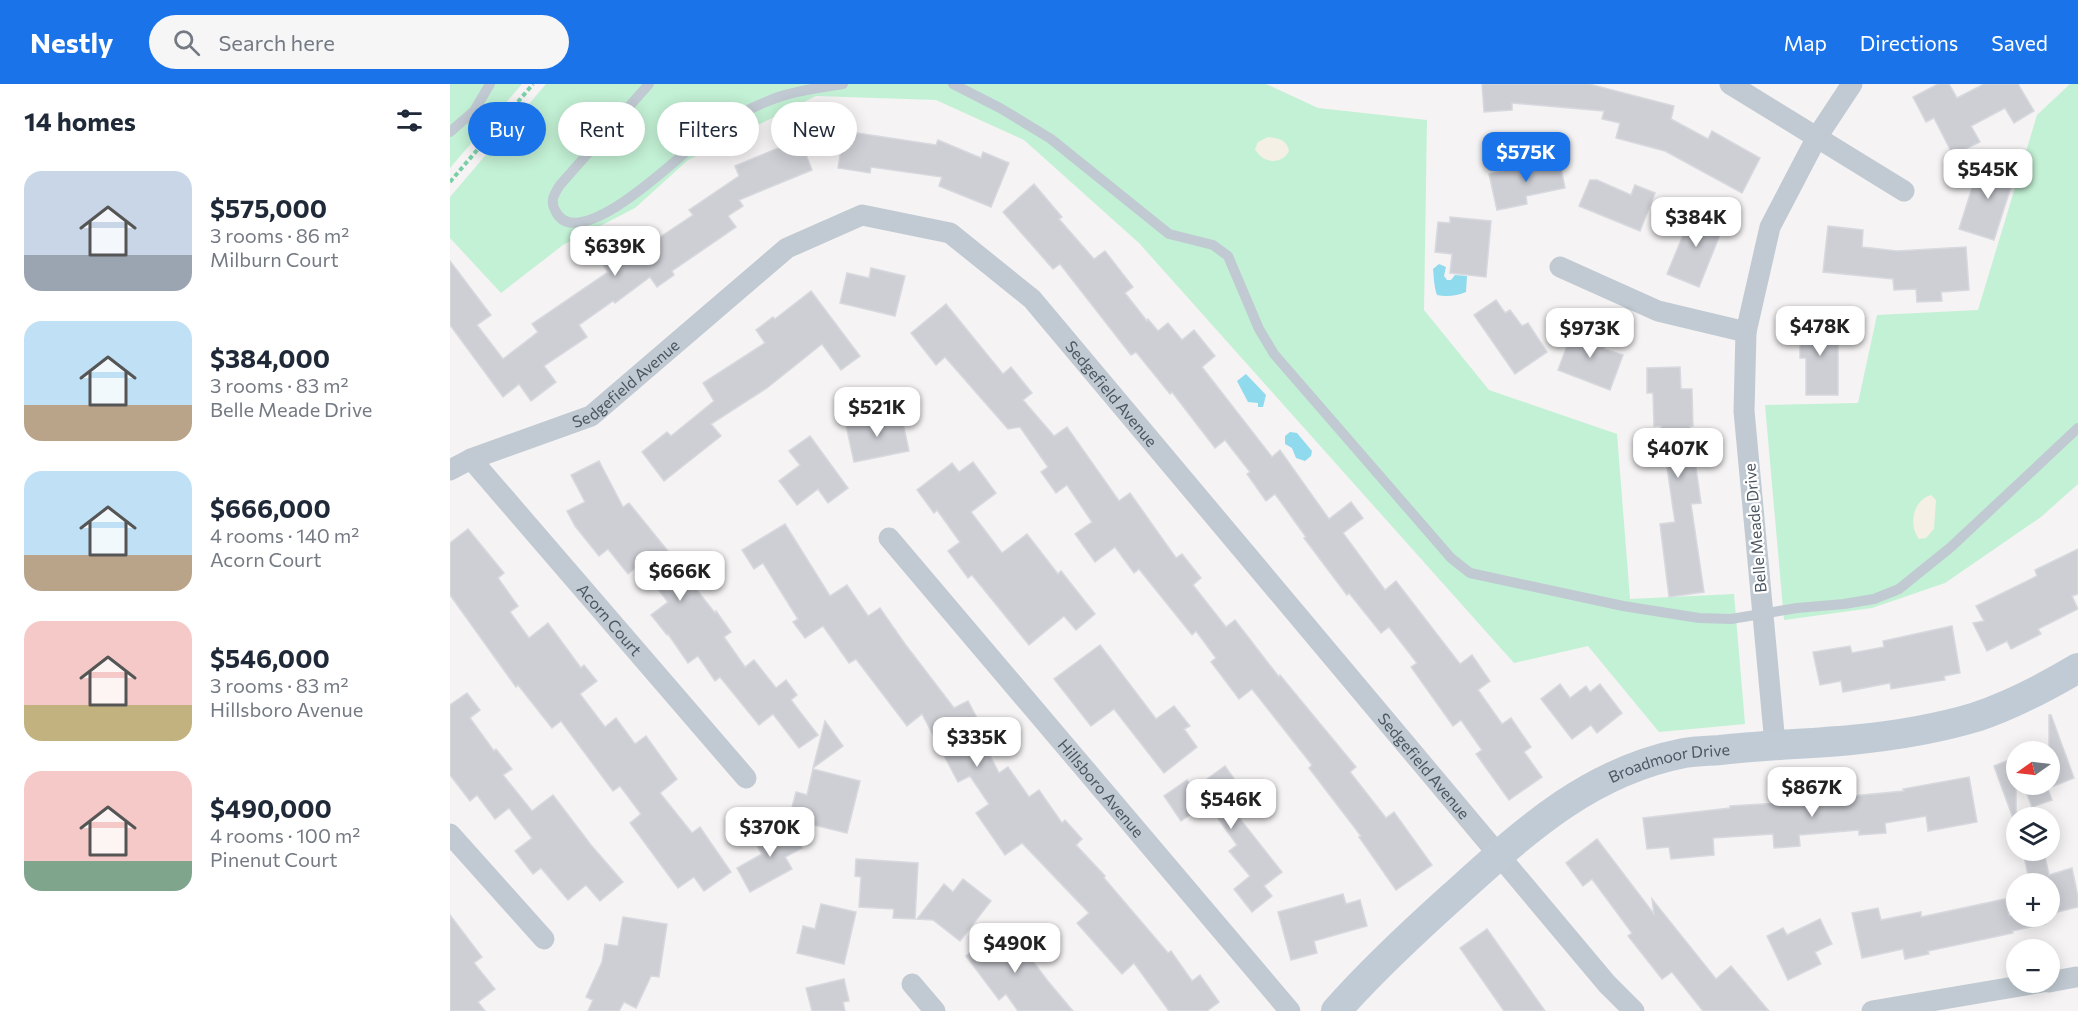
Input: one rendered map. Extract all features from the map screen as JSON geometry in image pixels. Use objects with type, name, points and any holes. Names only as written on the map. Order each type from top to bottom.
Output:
[{"type":"street","points":[[1730,84],[1904,190]]},
{"type":"street","name":"Belle Meade Drive","points":[[1775,744],[1744,411],[1746,332],[1770,227],[1817,137],[1852,84]]},
{"type":"street","name":"Sedgefield Avenue","points":[[450,470],[471,459],[591,416],[787,248],[862,215],[950,233],[1032,299],[1607,984],[1634,1011]]},
{"type":"street","points":[[1560,267],[1658,311],[1746,332]]},
{"type":"street","name":"Acorn Court","points":[[471,459],[746,778]]},
{"type":"street","name":"Hillsboro Avenue","points":[[889,538],[1290,1011]]},
{"type":"street","name":"Broadmoor Drive","points":[[1336,1011],[1398,946],[1499,855],[1553,812],[1591,786],[1627,769],[1684,753],[1775,744],[1851,740],[1930,729],[1977,716],[2043,688],[2078,668]]},
{"type":"street","points":[[450,834],[544,939]]},
{"type":"street","points":[[2060,980],[2076,977]]},
{"type":"street","points":[[912,984],[935,1011]]},
{"type":"street","points":[[1872,1011],[2006,988]]},
{"type":"lane","points":[[450,132],[474,111],[490,84]]},
{"type":"lane","points":[[650,84],[556,190],[552,206],[565,222],[578,223],[599,217],[617,207],[705,135],[736,117],[787,94],[843,84]]},
{"type":"lane","points":[[953,84],[1051,139],[1169,234],[1213,245],[1228,256],[1259,329],[1274,354],[1451,558],[1470,573],[1623,606],[1700,618],[1731,618],[1874,599],[1899,589],[1951,547],[2078,428]]},
{"type":"path","points":[[450,182],[533,84]]},
{"type":"green space","points":[[450,84],[522,84],[507,102],[468,102],[468,147],[450,168]]},
{"type":"green space","points":[[546,84],[1266,84],[1318,108],[1427,120],[1424,310],[1489,390],[1617,434],[1630,599],[1734,594],[1745,724],[1659,732],[1588,646],[1514,663],[1139,243],[1024,140],[936,100],[816,96],[804,102],[771,102],[771,118],[759,124],[759,102],[657,102],[657,156],[696,156],[688,160],[635,208],[563,245],[501,293],[450,238],[450,197],[485,156],[546,156],[546,102],[531,102]]},
{"type":"green space","points":[[2070,84],[2078,84],[2078,484],[2041,517],[1945,583],[1872,608],[1784,620],[1765,405],[1858,403],[1877,315],[1978,310],[2037,115]]},
{"type":"sand","points":[[1268,137],[1284,142],[1289,151],[1286,156],[1272,161],[1258,154],[1255,149],[1258,142]]},
{"type":"sand","points":[[1931,495],[1936,500],[1934,529],[1926,538],[1919,539],[1914,527],[1914,514],[1920,502]]},
{"type":"water","points":[[1439,264],[1446,267],[1444,276],[1447,280],[1451,280],[1455,275],[1467,276],[1466,292],[1452,296],[1437,295],[1433,269]]},
{"type":"water","points":[[1246,374],[1266,395],[1263,407],[1258,407],[1258,403],[1248,402],[1237,381]]},
{"type":"water","points":[[1290,432],[1297,433],[1312,451],[1311,456],[1305,461],[1296,458],[1292,448],[1285,444],[1285,436]]},
{"type":"building","points":[[1482,84],[1589,84],[1674,106],[1671,119],[1708,139],[1712,131],[1760,158],[1742,193],[1665,151],[1616,138],[1620,123],[1602,119],[1604,111],[1512,103],[1512,110],[1484,112]]},
{"type":"building","points":[[1938,84],[1949,84],[1957,98],[1984,84],[2018,84],[2034,111],[2014,123],[2005,108],[1971,126],[1980,142],[1953,155],[1934,118],[1926,122],[1913,97]]},
{"type":"building","points":[[857,133],[936,145],[938,140],[981,158],[983,152],[1009,163],[991,207],[939,186],[942,177],[871,167],[870,173],[838,168],[840,156],[857,156]]},
{"type":"building","points":[[771,151],[771,156],[807,156],[812,170],[739,200],[743,206],[728,216],[736,227],[672,271],[674,275],[657,287],[650,277],[615,303],[613,301],[579,325],[587,337],[544,366],[556,382],[531,401],[519,384],[503,397],[450,325],[450,261],[491,315],[477,325],[503,359],[538,332],[532,324],[608,272],[602,263],[644,233],[651,243],[693,215],[689,210],[739,176],[735,166]]},
{"type":"building","points":[[1559,159],[1565,188],[1526,196],[1527,204],[1497,210],[1489,174]]},
{"type":"building","points":[[1981,160],[2016,171],[1994,240],[1959,229]]},
{"type":"building","points":[[1590,180],[1597,180],[1631,195],[1635,185],[1655,193],[1640,231],[1579,206]]},
{"type":"building","points":[[1034,184],[1062,217],[1059,219],[1094,259],[1105,251],[1133,287],[1125,293],[1147,321],[1148,319],[1158,331],[1168,323],[1182,340],[1194,330],[1215,356],[1202,367],[1272,457],[1280,450],[1329,519],[1351,502],[1363,518],[1343,533],[1385,590],[1396,581],[1460,664],[1472,655],[1490,681],[1478,690],[1502,724],[1511,718],[1531,747],[1524,752],[1542,777],[1509,800],[1476,754],[1482,750],[1461,720],[1453,726],[1411,667],[1417,663],[1389,627],[1381,633],[1349,593],[1347,595],[1304,538],[1306,537],[1275,494],[1266,501],[1247,474],[1250,472],[1225,440],[1215,448],[1172,392],[1170,394],[1136,352],[1131,355],[1060,264],[1053,269],[1003,212]]},
{"type":"building","points":[[1694,209],[1725,222],[1699,287],[1667,274]]},
{"type":"building","points":[[1450,217],[1491,221],[1486,277],[1450,273],[1452,254],[1435,252],[1438,222],[1450,223]]},
{"type":"building","points":[[1828,226],[1863,230],[1862,247],[1897,251],[1966,247],[1969,290],[1941,292],[1942,301],[1917,302],[1916,289],[1894,290],[1893,279],[1823,272]]},
{"type":"building","points":[[871,268],[905,276],[895,316],[840,303],[847,273],[869,278]]},
{"type":"building","points":[[811,291],[860,356],[841,370],[822,344],[767,388],[711,424],[721,436],[664,481],[642,452],[667,432],[671,436],[714,401],[703,383],[765,343],[756,330],[773,317],[775,319]]},
{"type":"building","points":[[1496,300],[1505,313],[1510,310],[1522,326],[1528,323],[1547,352],[1515,374],[1474,315]]},
{"type":"building","points":[[946,304],[1003,374],[1011,367],[1032,393],[1023,400],[1054,436],[1067,427],[1119,501],[1130,493],[1176,558],[1182,554],[1201,578],[1193,585],[1226,627],[1235,620],[1279,677],[1280,675],[1356,767],[1350,772],[1386,818],[1394,812],[1432,865],[1396,890],[1359,837],[1361,836],[1309,768],[1312,765],[1252,689],[1239,699],[1211,662],[1216,658],[1196,631],[1192,635],[1139,569],[1134,573],[1115,547],[1095,562],[1075,534],[1092,522],[1067,485],[1056,493],[1041,472],[1048,467],[1020,427],[1008,429],[945,357],[936,365],[911,333]]},
{"type":"building","points":[[1800,323],[1838,323],[1838,395],[1806,395],[1806,358],[1800,358]]},
{"type":"building","points":[[1574,327],[1608,339],[1604,349],[1623,355],[1610,390],[1558,370]]},
{"type":"building","points":[[1680,367],[1681,389],[1692,389],[1693,426],[1690,426],[1701,503],[1691,504],[1704,592],[1669,597],[1660,524],[1675,522],[1661,426],[1654,426],[1653,393],[1647,393],[1647,368]]},
{"type":"building","points":[[901,414],[909,451],[854,462],[846,425]]},
{"type":"building","points":[[810,436],[848,488],[828,503],[818,489],[797,505],[779,481],[800,465],[789,451]]},
{"type":"building","points":[[599,461],[623,507],[629,503],[676,561],[685,554],[699,572],[689,580],[731,632],[724,637],[745,667],[754,660],[776,688],[786,680],[797,695],[791,700],[818,735],[799,748],[773,714],[759,725],[720,677],[715,681],[698,656],[688,663],[668,634],[651,615],[668,602],[639,565],[628,574],[608,549],[599,556],[575,526],[567,511],[585,502],[571,475]]},
{"type":"building","points":[[973,462],[996,493],[971,512],[1002,553],[1027,534],[1058,574],[1061,571],[1095,614],[1076,630],[1064,616],[1029,645],[972,575],[968,578],[948,551],[960,542],[937,510],[934,513],[917,490],[952,463],[959,472]]},
{"type":"building","points":[[785,524],[830,596],[847,585],[868,616],[880,608],[954,708],[968,701],[978,720],[973,723],[999,773],[1008,767],[1029,797],[1039,790],[1062,823],[1065,820],[1082,839],[1076,845],[1105,876],[1104,878],[1168,953],[1171,951],[1192,981],[1200,975],[1219,1002],[1207,1011],[1169,1011],[1134,963],[1122,974],[1077,923],[1089,913],[1022,843],[1005,855],[976,813],[989,804],[970,776],[958,782],[922,714],[907,726],[856,659],[849,663],[823,626],[805,638],[793,622],[798,619],[763,563],[754,569],[742,550]]},
{"type":"building","points":[[468,529],[504,573],[498,578],[518,606],[510,612],[529,638],[548,623],[581,668],[584,665],[597,681],[580,694],[605,727],[616,718],[635,744],[646,736],[677,779],[660,793],[692,833],[700,827],[731,872],[704,891],[694,877],[678,888],[630,823],[641,814],[620,786],[613,791],[561,721],[552,728],[518,685],[516,687],[450,595],[450,543]]},
{"type":"building","points":[[2078,549],[2078,594],[2072,596],[2078,609],[2038,629],[2041,634],[2011,649],[2007,641],[1987,651],[1973,623],[1984,621],[1976,606],[2037,576],[2035,570]]},
{"type":"building","points":[[1952,626],[1960,673],[1944,676],[1945,680],[1891,689],[1890,683],[1843,692],[1841,681],[1820,685],[1813,652],[1850,646],[1852,653],[1884,647],[1883,641]]},
{"type":"building","points":[[1100,645],[1156,719],[1174,706],[1190,726],[1184,729],[1197,747],[1164,773],[1114,709],[1091,726],[1054,679]]},
{"type":"building","points":[[1560,684],[1570,698],[1586,686],[1590,692],[1600,684],[1622,713],[1597,733],[1591,725],[1572,739],[1541,699]]},
{"type":"building","points":[[467,693],[480,710],[470,718],[494,751],[496,749],[512,769],[503,775],[532,811],[553,795],[623,882],[600,901],[586,885],[568,900],[541,868],[533,874],[515,851],[532,838],[509,808],[495,819],[477,795],[470,801],[450,775],[450,705]]},
{"type":"building","points":[[2049,715],[2051,715],[2074,778],[2060,784],[2060,741],[2049,741]]},
{"type":"building","points":[[825,721],[843,746],[813,768]]},
{"type":"building","points":[[2006,761],[2006,795],[2016,795],[2016,807],[2009,807],[1994,766]]},
{"type":"building","points":[[1225,766],[1255,808],[1240,819],[1282,872],[1264,886],[1272,896],[1252,912],[1234,889],[1250,876],[1229,851],[1237,845],[1207,803],[1181,821],[1164,796],[1187,780],[1193,789]]},
{"type":"building","points":[[813,769],[860,781],[847,833],[789,819],[796,792],[807,795]]},
{"type":"building","points":[[1969,777],[1977,822],[1928,831],[1926,816],[1885,823],[1886,833],[1859,835],[1859,830],[1799,835],[1800,846],[1774,848],[1773,834],[1713,838],[1714,855],[1671,859],[1669,847],[1647,849],[1643,818],[1730,808],[1730,806],[1796,802],[1797,806],[1853,801],[1852,796],[1904,791],[1903,789]]},
{"type":"building","points":[[2027,795],[2050,795],[2052,800],[2032,807]]},
{"type":"building","points":[[788,823],[802,848],[785,857],[792,869],[750,892],[737,868],[762,854],[754,841]]},
{"type":"building","points":[[1597,839],[1654,914],[1652,899],[1716,979],[1731,966],[1769,1011],[1703,1011],[1672,972],[1662,979],[1628,936],[1632,933],[1592,879],[1583,886],[1566,863]]},
{"type":"building","points":[[856,859],[918,863],[915,919],[893,918],[894,909],[859,907],[861,877],[855,876]]},
{"type":"building","points":[[2025,861],[2046,861],[2049,873],[2028,873]]},
{"type":"building","points":[[2072,868],[2078,907],[2060,911],[2060,873],[2056,873]]},
{"type":"building","points":[[963,879],[991,901],[960,941],[933,920],[917,919],[944,884],[953,892]]},
{"type":"building","points":[[1343,894],[1346,904],[1360,900],[1367,926],[1314,941],[1317,953],[1291,960],[1278,912]]},
{"type":"building","points":[[2005,899],[2006,927],[2031,927],[1928,951],[1929,954],[1905,959],[1903,949],[1862,958],[1852,913],[1878,908],[1881,920],[1921,912],[1921,917]]},
{"type":"building","points":[[821,904],[856,912],[844,964],[797,953],[803,926],[815,929]]},
{"type":"building","points":[[450,915],[482,957],[474,963],[495,989],[478,1002],[485,1011],[450,1011]]},
{"type":"building","points":[[623,917],[667,924],[659,977],[651,976],[636,1008],[624,1002],[619,1011],[588,1011],[593,1000],[586,997],[602,962],[605,944],[618,946]]},
{"type":"building","points":[[1820,919],[1832,944],[1815,952],[1821,964],[1788,980],[1767,936],[1783,928],[1787,935]]},
{"type":"building","points":[[1006,925],[1073,1011],[1018,1011],[1006,994],[999,1000],[966,956]]},
{"type":"building","points":[[1487,929],[1545,1011],[1504,1011],[1460,948]]},
{"type":"building","points":[[844,979],[849,1001],[843,1002],[845,1011],[812,1011],[806,988]]}]
